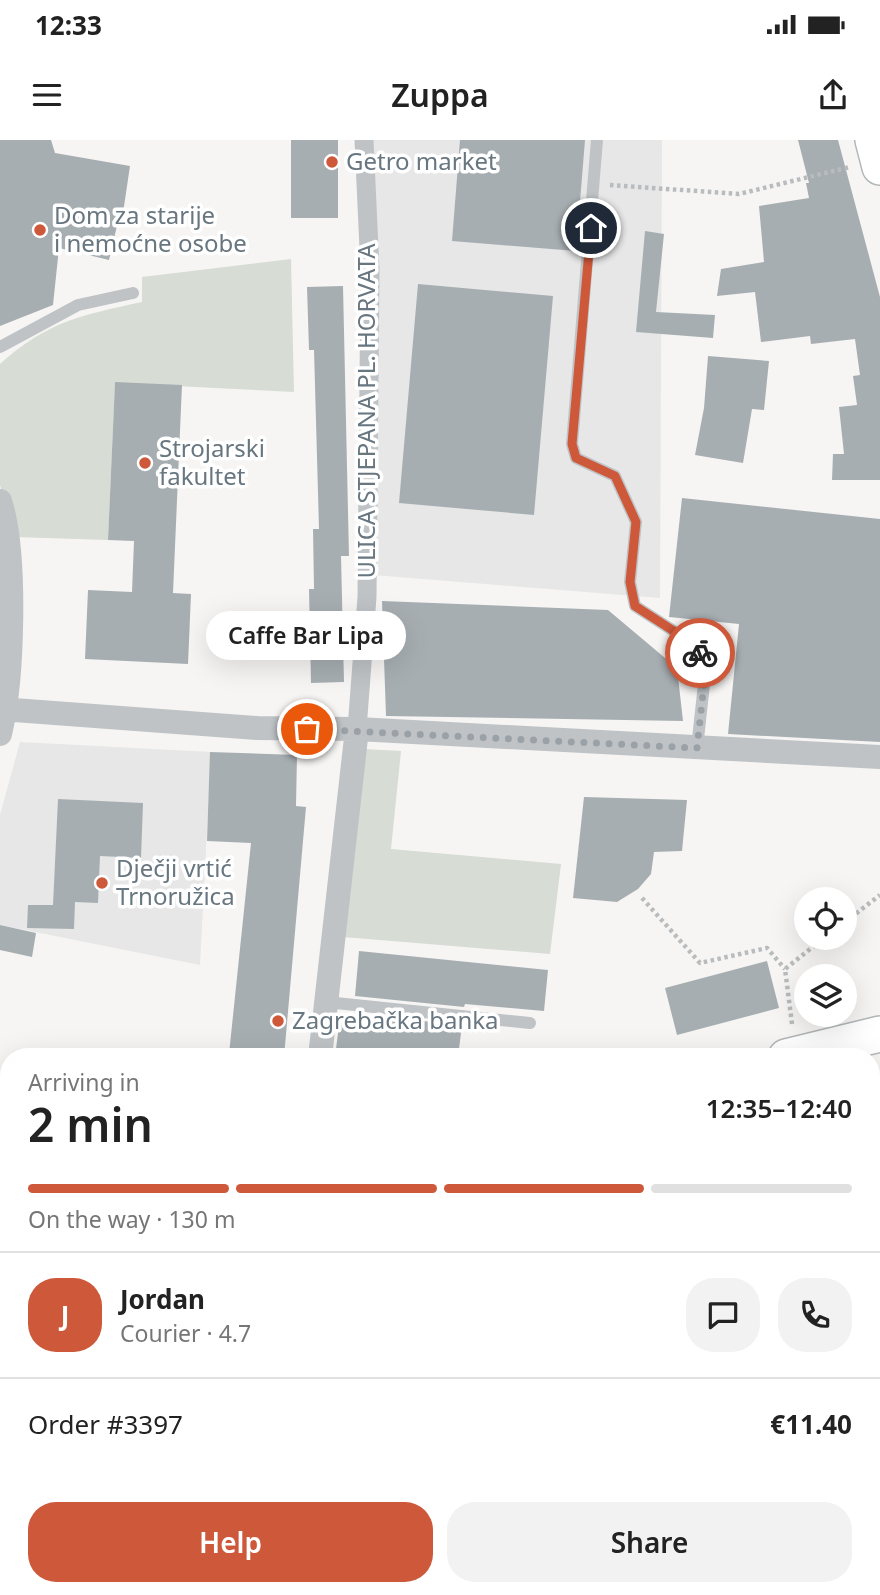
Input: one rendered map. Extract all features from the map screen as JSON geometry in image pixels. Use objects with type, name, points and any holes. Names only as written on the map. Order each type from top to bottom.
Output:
[{"type":"main road","points":[[789,1040],[880,1034]]},
{"type":"street","name":"ULICA STJEPANA PL. HORVATA","points":[[321,1048],[357,729],[366,597],[370,270],[364,140]]},
{"type":"street","points":[[0,501],[11,573],[0,734]]},
{"type":"street","points":[[3,709],[257,729],[357,729],[880,757]]},
{"type":"lane","points":[[597,140],[572,444],[576,458],[615,476],[636,522],[630,582],[635,606],[700,648],[704,684],[697,748]]},
{"type":"lane","points":[[0,347],[78,305],[133,293]]},
{"type":"lane","points":[[326,1002],[530,1023]]},
{"type":"path","points":[[594,184],[739,194],[877,156]]},
{"type":"path","points":[[857,913],[880,895]]},
{"type":"path","points":[[642,898],[700,962],[766,948],[785,969],[789,1040]]},
{"type":"path","points":[[785,969],[809,950]]},
{"type":"shaded area","points":[[367,140],[662,140],[660,598],[361,574]]},
{"type":"shaded area","points":[[291,259],[294,392],[115,383],[108,540],[14,537],[0,485],[0,364],[34,338],[66,322],[142,302],[142,277]]},
{"type":"shaded area","name":"Dječji vrtić Trnoružica","points":[[20,742],[211,752],[200,965],[0,925],[0,815]]},
{"type":"shaded area","points":[[364,749],[401,751],[391,849],[561,864],[550,954],[343,937]]},
{"type":"building","name":"Dom za starije i nemoćne osobe","points":[[0,140],[51,140],[55,153],[130,166],[123,213],[120,213],[109,260],[59,248],[53,305],[0,326]]},
{"type":"building","points":[[291,140],[338,140],[338,218],[291,218]]},
{"type":"building","points":[[460,140],[585,140],[576,251],[452,241]]},
{"type":"building","points":[[798,140],[838,140],[880,297],[880,480],[832,480],[833,454],[844,454],[839,407],[857,405],[853,376],[860,375],[855,339],[811,344],[810,336],[761,342],[755,292],[717,296],[721,269],[764,262],[759,206],[809,198],[806,183],[809,183]]},
{"type":"building","points":[[645,231],[664,234],[656,312],[715,315],[713,338],[636,332]]},
{"type":"building","points":[[418,284],[553,296],[534,515],[399,503]]},
{"type":"building","points":[[343,286],[349,556],[341,556],[344,682],[311,683],[309,589],[314,589],[313,529],[319,529],[314,350],[309,350],[307,287]]},
{"type":"building","points":[[708,356],[769,361],[764,410],[752,409],[743,463],[695,455],[704,408]]},
{"type":"building","points":[[115,382],[182,385],[173,593],[191,594],[188,664],[85,659],[88,590],[132,592],[134,541],[108,540]]},
{"type":"building","points":[[682,498],[880,519],[880,742],[728,734],[739,624],[669,617]]},
{"type":"building","points":[[382,601],[608,610],[677,668],[683,721],[386,716]]},
{"type":"building","points":[[210,752],[297,755],[296,806],[306,807],[285,1048],[230,1048],[251,843],[207,841]]},
{"type":"building","points":[[584,797],[687,800],[682,851],[654,852],[651,874],[638,889],[617,902],[573,898]]},
{"type":"building","points":[[58,799],[143,803],[141,858],[100,856],[98,903],[75,902],[74,929],[27,928],[28,905],[53,905]]},
{"type":"building","points":[[0,925],[36,933],[32,957],[0,950]]},
{"type":"building","points":[[359,951],[548,970],[544,1011],[465,1004],[464,1007],[355,996]]},
{"type":"building","points":[[767,961],[779,1008],[677,1035],[665,988]]},
{"type":"building","points":[[354,1014],[462,1025],[459,1048],[336,1048],[340,1017],[353,1018]]},
{"type":"way so far","points":[[307,729],[357,729],[475,738],[697,748],[704,684],[700,653]]},
{"type":"place","name":"Getro market","points":[[332,162]]},
{"type":"place","name":"Dom za starije i nemoćne osobe","points":[[40,230]]},
{"type":"place","name":"Strojarski fakultet","points":[[145,463]]},
{"type":"place","name":"Caffe Bar Lipa","points":[[307,729]]},
{"type":"place","name":"Dječji vrtić Trnoružica","points":[[102,883]]},
{"type":"place","name":"Zagrebačka banka","points":[[278,1021]]},
{"type":"route","points":[[591,228],[572,444],[576,458],[615,476],[636,522],[630,582],[635,606],[700,648],[700,653]]}]
